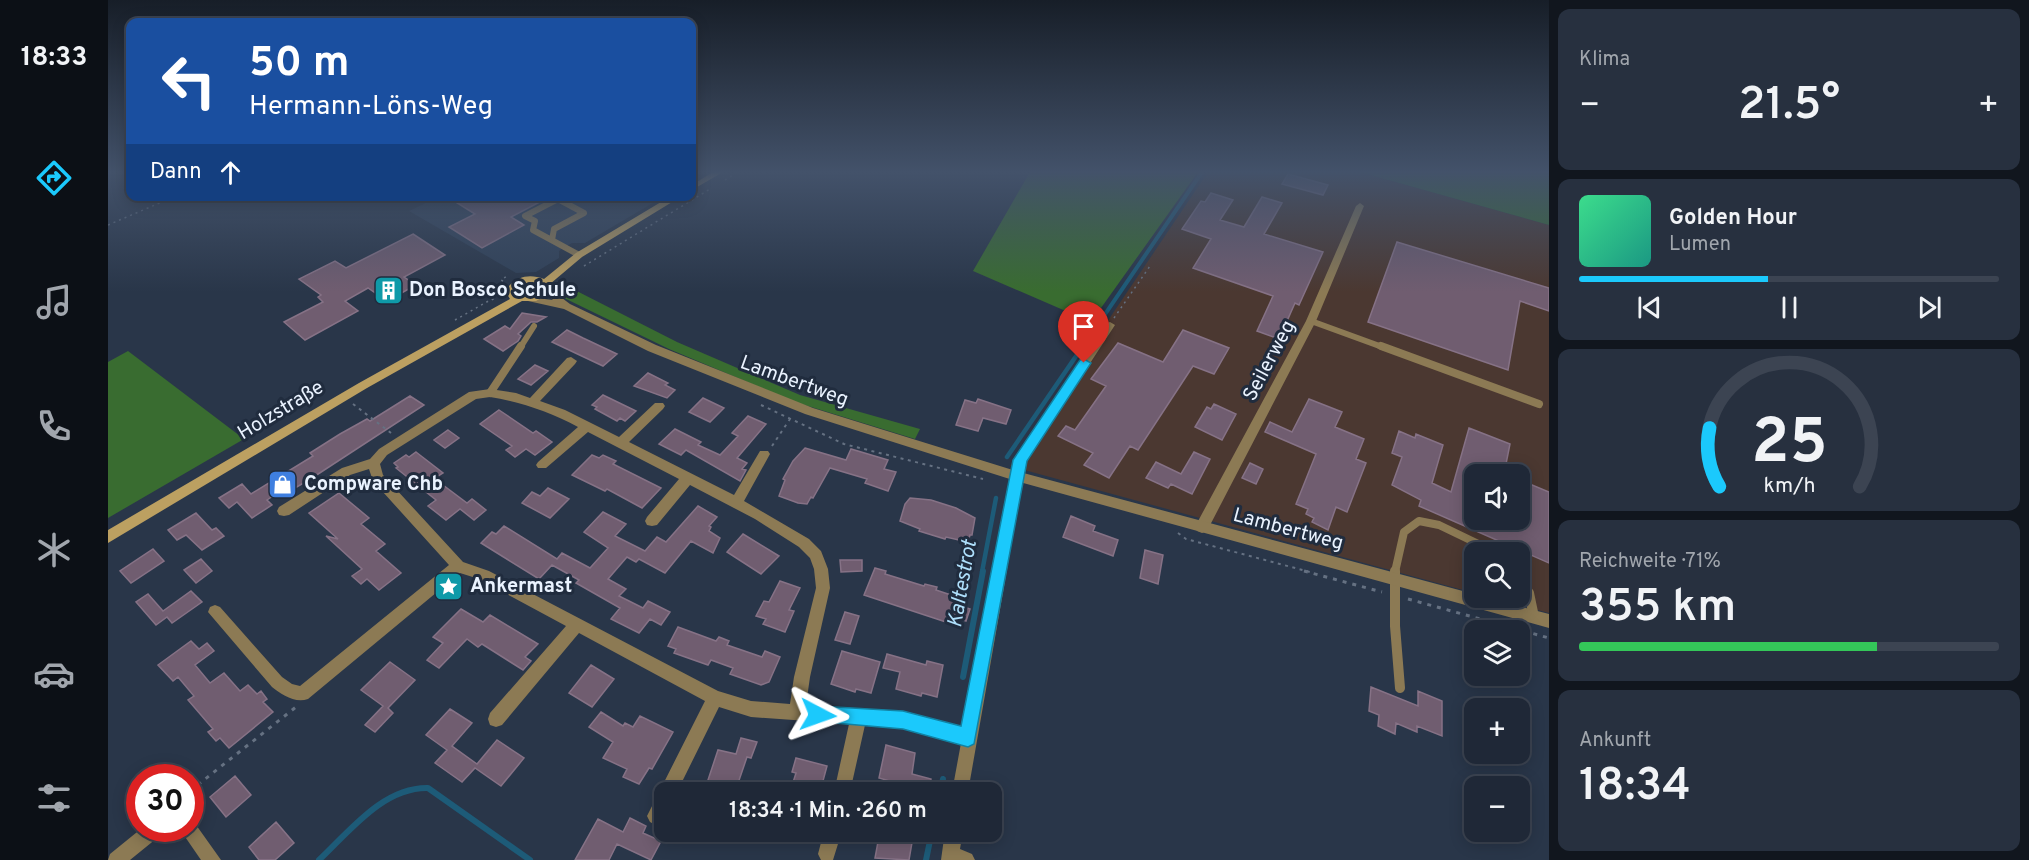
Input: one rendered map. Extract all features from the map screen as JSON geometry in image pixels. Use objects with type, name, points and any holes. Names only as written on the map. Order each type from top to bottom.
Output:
[{"type":"main road","name":"Holzstraße","points":[[108,537],[515,296],[532,299],[542,283],[564,265],[651,212]]},
{"type":"main road","name":"Holzstraße","points":[[515,296],[518,283],[542,283]]},
{"type":"street","name":"Seilerweg","points":[[1203,527],[1311,321],[1358,212]]},
{"type":"street","name":"Lambertweg","points":[[542,283],[566,306]]},
{"type":"street","name":"Lambertweg","points":[[532,299],[566,306],[652,348],[795,406],[1016,476],[1549,621]]},
{"type":"street","points":[[961,782],[1020,460],[1110,325]]},
{"type":"street","points":[[533,402],[571,361]]},
{"type":"street","points":[[284,511],[346,471],[374,463],[383,452],[466,398],[490,393],[533,402],[587,426],[787,530],[816,555],[821,569],[823,588],[802,677],[797,713]]},
{"type":"street","points":[[620,444],[659,406]]},
{"type":"street","points":[[542,465],[587,426]]},
{"type":"street","points":[[736,503],[764,454]]},
{"type":"street","points":[[374,463],[377,477],[458,566],[484,575],[715,698],[750,710],[903,720],[968,738]]},
{"type":"street","points":[[652,521],[688,478]]},
{"type":"street","points":[[215,612],[277,682],[288,690],[302,694],[458,566]]},
{"type":"street","points":[[496,719],[576,625]]},
{"type":"street","points":[[673,782],[715,698]]},
{"type":"street","points":[[844,782],[860,717]]},
{"type":"street","points":[[116,860],[138,842]]},
{"type":"street","points":[[198,842],[212,860]]},
{"type":"street","points":[[827,854],[830,842]]},
{"type":"street","points":[[955,842],[956,858]]},
{"type":"lane","points":[[533,212],[525,216],[535,221],[533,230],[579,255]]},
{"type":"lane","points":[[552,240],[554,229],[584,213],[582,212]]},
{"type":"lane","points":[[1311,321],[1539,404]]},
{"type":"lane","points":[[490,393],[534,326]]},
{"type":"lane","points":[[1400,688],[1394,579],[1395,559],[1405,530],[1416,521],[1440,525],[1475,542]]},
{"type":"lane","points":[[1530,598],[1534,617]]},
{"type":"path","points":[[108,225],[138,212]]},
{"type":"path","points":[[585,266],[673,212]]},
{"type":"path","points":[[1110,325],[1150,266]]},
{"type":"path","points":[[344,396],[400,441]]},
{"type":"path","points":[[764,454],[790,419]]},
{"type":"path","points":[[204,780],[295,710],[302,694]]},
{"type":"shaded area","points":[[411,212],[637,212],[585,243],[572,243],[565,247],[559,251],[559,258],[536,272],[516,273]]},
{"type":"shaded area","points":[[1181,212],[1503,212],[1549,225],[1549,613],[1530,608],[1530,542],[1464,542],[1464,590],[1010,466]]},
{"type":"green space","points":[[1007,212],[1169,212],[1091,322],[973,271]]},
{"type":"green space","points":[[1503,212],[1549,212],[1549,225]]},
{"type":"green space","points":[[561,283],[677,342],[800,395],[920,429],[915,439],[795,402],[669,349],[562,297],[557,285]]},
{"type":"green space","points":[[128,351],[244,439],[108,518],[108,362]]},
{"type":"building","points":[[472,212],[520,212],[511,217],[524,225],[482,248],[449,227],[475,214]]},
{"type":"building","points":[[1193,212],[1225,212],[1220,220],[1244,227],[1253,212],[1277,212],[1264,234],[1323,252],[1299,305],[1295,303],[1279,339],[1257,331],[1273,296],[1193,268],[1211,239],[1182,229]]},
{"type":"building","name":"Don Bosco Schule","points":[[413,234],[445,255],[404,277],[416,285],[387,301],[368,288],[345,301],[358,311],[305,340],[284,322],[323,302],[318,297],[321,295],[299,279],[335,261],[346,268]]},
{"type":"building","points":[[1397,242],[1549,288],[1549,311],[1520,301],[1508,370],[1368,322]]},
{"type":"building","points":[[522,313],[546,317],[537,322],[531,322],[518,334],[521,336],[518,341],[503,351],[484,339],[505,326],[510,329]]},
{"type":"building","points":[[567,330],[617,354],[603,366],[552,342]]},
{"type":"building","points":[[1183,330],[1229,348],[1214,374],[1193,366],[1138,450],[1130,446],[1109,478],[1084,465],[1093,453],[1058,436],[1066,426],[1075,430],[1106,386],[1091,379],[1118,343],[1163,362]]},
{"type":"building","points":[[535,365],[548,371],[531,385],[518,379]]},
{"type":"building","points":[[648,373],[668,383],[665,385],[675,390],[667,398],[634,386]]},
{"type":"building","points":[[603,395],[636,411],[625,421],[620,418],[617,421],[592,405]]},
{"type":"building","points":[[410,396],[424,405],[312,478],[295,488],[291,484],[267,500],[272,505],[252,518],[237,502],[229,508],[219,498],[242,484],[251,494],[313,456],[310,453],[340,434],[367,419],[370,421]]},
{"type":"building","points":[[703,398],[724,408],[710,422],[689,412]]},
{"type":"building","points":[[978,399],[1011,410],[1006,424],[983,418],[978,431],[956,425],[965,400],[976,403]]},
{"type":"building","points":[[1309,399],[1342,412],[1335,427],[1364,439],[1356,459],[1366,463],[1347,512],[1336,507],[1328,530],[1312,522],[1314,518],[1306,514],[1308,509],[1296,504],[1316,454],[1265,432],[1270,422],[1292,432]]},
{"type":"building","points":[[1214,404],[1236,414],[1222,440],[1195,427],[1207,407],[1211,409]]},
{"type":"building","points":[[499,410],[533,433],[536,431],[552,442],[535,455],[526,449],[515,457],[506,450],[512,446],[480,424]]},
{"type":"building","points":[[748,416],[766,424],[737,458],[747,463],[742,469],[746,470],[740,481],[686,450],[681,455],[659,444],[675,429],[701,442],[698,445],[720,455],[738,436],[732,433]]},
{"type":"building","points":[[1469,428],[1510,444],[1506,464],[1464,464],[1464,526],[1419,506],[1421,500],[1392,485],[1402,457],[1392,453],[1399,431],[1415,438],[1416,434],[1443,445],[1432,483],[1451,492]]},
{"type":"building","points":[[448,430],[459,438],[445,448],[434,440]]},
{"type":"building","points":[[805,448],[846,460],[851,449],[888,460],[884,469],[896,472],[888,491],[865,483],[867,479],[830,468],[813,498],[811,497],[807,504],[798,503],[779,496],[785,480],[783,479],[793,461]]},
{"type":"building","points":[[416,452],[443,473],[438,476],[442,479],[439,482],[467,503],[472,499],[486,510],[474,520],[460,509],[446,520],[428,506],[436,500],[396,468],[398,467],[394,463]]},
{"type":"building","points":[[1194,452],[1210,459],[1192,494],[1171,484],[1168,488],[1146,478],[1156,462],[1181,474]]},
{"type":"building","points":[[592,455],[599,458],[603,455],[616,461],[613,464],[661,488],[642,508],[607,489],[605,491],[572,475]]},
{"type":"building","points":[[1250,463],[1263,469],[1256,484],[1242,478]]},
{"type":"building","points":[[1530,484],[1549,492],[1549,563],[1530,555],[1530,542],[1501,542],[1474,530],[1530,530]]},
{"type":"building","points":[[548,488],[569,499],[550,518],[522,503],[532,492],[540,496]]},
{"type":"building","points":[[339,493],[369,518],[361,524],[385,544],[376,551],[401,573],[379,590],[367,579],[361,584],[352,576],[362,569],[326,536],[338,539],[309,513]]},
{"type":"building","points":[[910,498],[931,500],[956,508],[975,518],[972,535],[968,542],[946,537],[945,539],[919,531],[920,529],[900,521],[905,504]]},
{"type":"building","points":[[698,506],[717,517],[709,526],[711,527],[709,531],[720,538],[713,553],[691,541],[665,573],[639,559],[636,562],[627,557],[608,579],[626,589],[619,596],[643,608],[648,601],[670,612],[661,625],[650,619],[639,633],[611,619],[620,608],[576,583],[579,580],[552,565],[539,579],[481,543],[492,532],[496,534],[504,526],[557,559],[562,553],[590,568],[608,548],[584,532],[603,512],[626,524],[615,536],[645,551],[657,537],[666,542]]},
{"type":"building","points":[[196,513],[212,530],[216,528],[224,536],[202,550],[186,535],[177,540],[168,530]]},
{"type":"building","points":[[1071,516],[1095,526],[1093,531],[1118,540],[1113,556],[1063,537]]},
{"type":"building","points":[[743,534],[779,556],[761,574],[727,552]]},
{"type":"building","points":[[153,549],[164,561],[131,583],[120,571]]},
{"type":"building","points":[[1145,550],[1163,555],[1158,584],[1140,578]]},
{"type":"building","points":[[201,559],[212,571],[196,583],[184,570]]},
{"type":"building","points":[[840,560],[862,560],[862,571],[841,572]]},
{"type":"building","points":[[875,568],[886,571],[885,574],[924,586],[925,584],[937,587],[936,590],[957,597],[955,604],[970,609],[966,621],[951,616],[949,623],[864,595]]},
{"type":"building","points":[[780,581],[800,588],[789,610],[794,611],[785,632],[763,624],[766,619],[756,616],[764,601],[769,602]]},
{"type":"building","points":[[191,591],[202,602],[172,623],[167,617],[156,625],[136,602],[148,594],[163,611]]},
{"type":"building","points":[[461,609],[483,622],[490,615],[538,644],[525,657],[531,661],[523,670],[482,644],[478,647],[467,639],[439,668],[427,660],[443,643],[433,637]]},
{"type":"building","points":[[845,612],[859,616],[850,644],[835,640]]},
{"type":"building","points":[[678,627],[716,641],[719,637],[729,641],[727,645],[762,657],[765,651],[780,657],[769,682],[761,685],[730,674],[733,668],[711,660],[708,665],[674,653],[676,649],[668,646]]},
{"type":"building","points":[[191,641],[199,649],[207,643],[214,651],[195,665],[210,683],[224,673],[240,691],[248,685],[257,694],[261,691],[267,699],[263,702],[273,712],[229,748],[220,738],[216,741],[208,732],[213,729],[188,700],[194,696],[178,677],[173,681],[158,665]]},
{"type":"building","points":[[842,651],[880,662],[871,693],[856,689],[855,692],[831,684]]},
{"type":"building","points":[[887,654],[926,665],[927,661],[943,665],[937,697],[922,693],[921,696],[896,689],[900,672],[883,668]]},
{"type":"building","points":[[390,662],[415,680],[388,708],[393,713],[375,732],[365,725],[383,706],[361,690]]},
{"type":"building","points":[[591,665],[614,679],[592,707],[569,693]]},
{"type":"building","points":[[1371,687],[1418,706],[1418,691],[1442,701],[1442,736],[1417,726],[1417,732],[1396,723],[1395,734],[1378,726],[1379,715],[1369,711]]},
{"type":"building","points":[[450,709],[472,723],[452,746],[477,764],[497,740],[524,758],[501,786],[475,768],[462,782],[435,763],[447,750],[426,735]]},
{"type":"building","points":[[601,712],[623,726],[625,723],[633,727],[640,716],[673,732],[652,769],[649,768],[639,784],[623,777],[627,769],[603,758],[613,742],[589,727]]},
{"type":"building","points":[[741,738],[757,742],[751,758],[747,757],[738,782],[707,782],[718,750],[736,754]]},
{"type":"building","points":[[886,745],[915,753],[912,774],[931,779],[931,782],[893,782],[879,778]]},
{"type":"building","points":[[796,758],[827,766],[823,782],[793,782],[796,773],[792,772]]},
{"type":"building","points":[[235,776],[251,795],[226,817],[210,797]]},
{"type":"building","points":[[630,818],[646,826],[643,833],[654,838],[654,842],[660,842],[651,860],[617,844],[609,860],[575,860],[598,819],[623,832]]},
{"type":"building","points":[[276,822],[294,843],[275,860],[259,860],[249,847]]},
{"type":"building","points":[[878,842],[912,842],[909,860],[875,858]]},
{"type":"waterway","name":"Kaltestrot","points":[[1082,348],[1175,212]]},
{"type":"waterway","name":"Kaltestrot","points":[[1007,457],[1083,346]]},
{"type":"waterway","name":"Kaltestrot","points":[[982,572],[996,498]]},
{"type":"waterway","name":"Kaltestrot","points":[[963,677],[983,571]]},
{"type":"waterway","name":"Kaltestrot","points":[[319,860],[368,813],[382,803],[396,795],[428,788],[530,860]]},
{"type":"waterway","name":"Kaltestrot","points":[[926,860],[930,842]]},
{"type":"place","name":"Don Bosco Schule","points":[[388,291]]},
{"type":"place","name":"Compware Chb","points":[[283,485]]},
{"type":"place","name":"Ankermast","points":[[449,587]]},
{"type":"route","points":[[818,715],[903,720],[968,738],[1020,460],[1084,363]]}]
